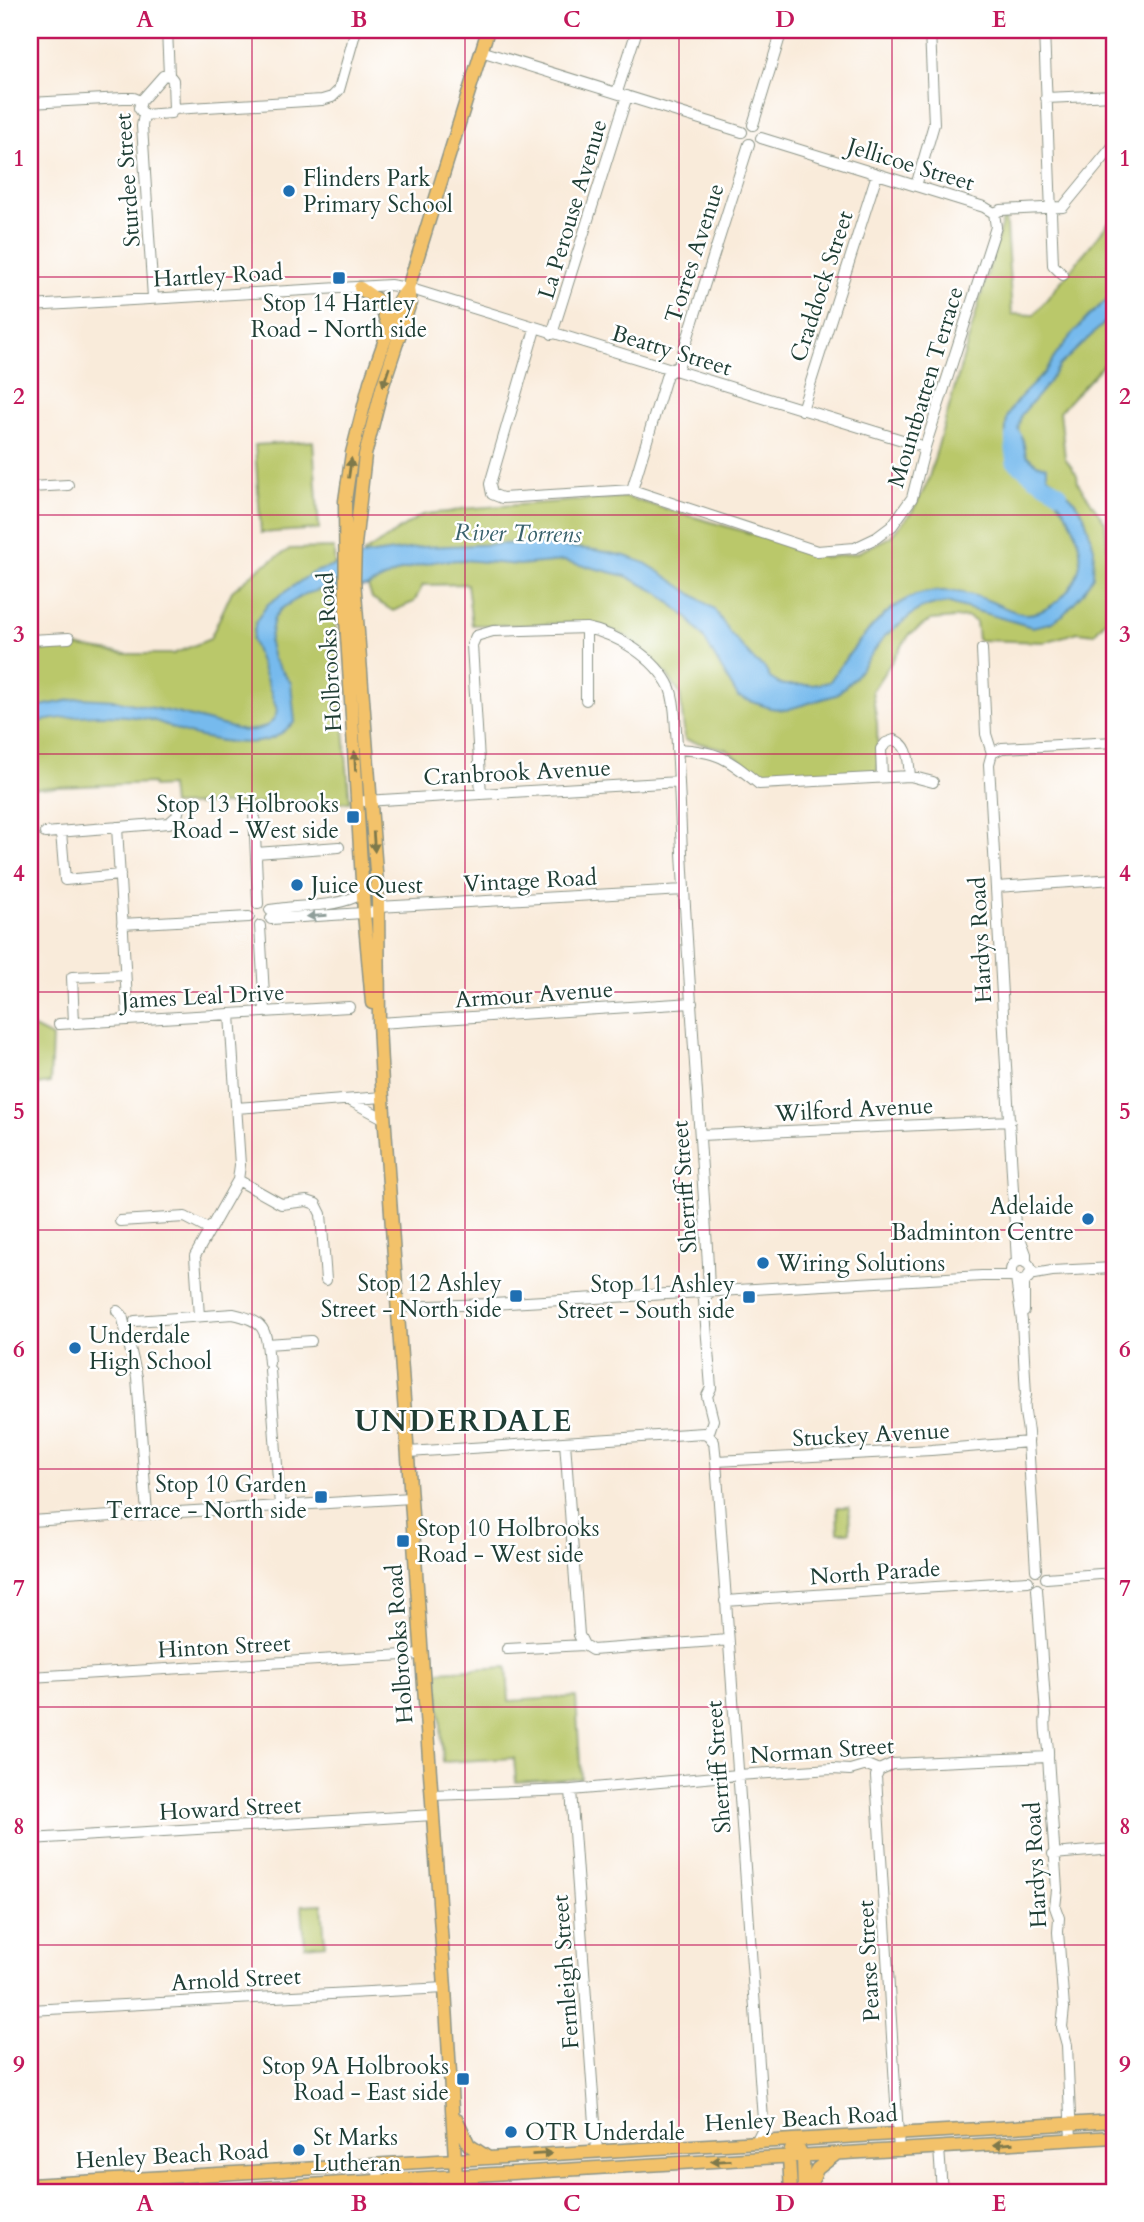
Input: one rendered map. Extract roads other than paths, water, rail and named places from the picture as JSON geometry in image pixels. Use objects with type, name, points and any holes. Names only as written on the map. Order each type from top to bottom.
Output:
[{"type":"main road","name":"Holbrooks Road","points":[[379,1023],[372,1002],[364,913],[364,801],[358,628],[345,501],[352,453],[370,382],[398,300],[408,288],[488,30]]},
{"type":"main road","points":[[360,288],[380,302],[388,327]]},
{"type":"main road","name":"Holbrooks Road","points":[[408,288],[410,303],[382,388],[367,445],[350,540],[346,619],[378,910],[379,1023],[383,1091],[456,2177]]},
{"type":"main road","points":[[452,2099],[465,2139],[487,2157]]},
{"type":"main road","name":"Henley Beach Road","points":[[30,2185],[120,2186],[249,2172],[1114,2121]]},
{"type":"main road","points":[[429,2161],[439,2154],[453,2129]]},
{"type":"main road","name":"Henley Beach Road","points":[[193,2192],[379,2187],[456,2177],[1114,2137]]},
{"type":"main road","points":[[794,2140],[806,2192]]},
{"type":"main road","points":[[806,2192],[817,2169],[835,2155]]},
{"type":"main road","points":[[791,2192],[796,2157]]},
{"type":"street","points":[[167,30],[174,109]]},
{"type":"street","points":[[144,115],[171,113],[174,109],[322,100],[332,96],[339,90],[356,30]]},
{"type":"street","name":"La Perouse Avenue","points":[[552,334],[622,94],[637,30]]},
{"type":"street","points":[[753,125],[782,30]]},
{"type":"street","points":[[916,186],[934,124],[930,30]]},
{"type":"street","points":[[1044,30],[1053,265],[1063,275]]},
{"type":"street","points":[[481,51],[742,132]]},
{"type":"street","points":[[30,103],[134,97],[141,101],[163,76],[169,75]]},
{"type":"street","points":[[1046,98],[1114,95]]},
{"type":"street","name":"Sturdee Street","points":[[141,101],[139,108],[144,115],[142,126],[153,298]]},
{"type":"street","points":[[753,125],[759,128],[761,138],[749,144],[743,138],[742,132],[753,125]]},
{"type":"street","name":"Jellicoe Street","points":[[761,138],[984,207],[994,214],[1001,210],[1050,207]]},
{"type":"street","name":"Torres Avenue","points":[[632,490],[667,374],[679,365],[749,144]]},
{"type":"street","points":[[1050,207],[1063,207],[1114,145]]},
{"type":"street","name":"Craddock Street","points":[[802,410],[877,174]]},
{"type":"street","name":"Mountbatten Terrace","points":[[535,329],[490,484],[492,494],[502,498],[632,490],[817,551],[855,548],[876,538],[892,526],[912,498],[925,447],[996,226],[994,214]]},
{"type":"street","name":"Hartley Road","points":[[30,306],[390,285],[408,288]]},
{"type":"street","name":"Beatty Street","points":[[408,288],[925,447]]},
{"type":"street","points":[[30,487],[68,485]]},
{"type":"street","points":[[586,628],[586,700]]},
{"type":"street","name":"Sherriff Street","points":[[481,794],[472,645],[476,636],[493,631],[586,628],[618,638],[657,670],[670,688],[677,749],[709,1292],[704,1300],[711,1388],[707,1396],[713,1420],[708,1435],[714,1442],[716,1461],[763,2127],[756,2142]]},
{"type":"street","points":[[30,640],[69,638]]},
{"type":"street","name":"Hardys Road","points":[[982,649],[986,734],[992,753],[989,764],[1017,1230],[1014,1237],[1021,1271],[1024,1315],[1022,1321],[1026,1395],[1023,1404],[1030,1429],[1028,1442],[1036,1570]]},
{"type":"street","points":[[882,777],[881,749],[894,740],[901,742],[907,750],[910,776]]},
{"type":"street","points":[[992,753],[1002,748],[1114,742]]},
{"type":"street","points":[[677,749],[705,750],[729,760],[759,784],[910,776],[933,782]]},
{"type":"street","name":"Cranbrook Avenue","points":[[364,801],[678,782]]},
{"type":"street","points":[[45,833],[169,823],[177,817],[180,806]]},
{"type":"street","points":[[254,812],[258,904]]},
{"type":"street","points":[[117,827],[128,1019]]},
{"type":"street","points":[[61,832],[65,880],[120,875]]},
{"type":"street","points":[[256,853],[338,847]]},
{"type":"street","points":[[997,887],[1114,879]]},
{"type":"street","name":"Vintage Road","points":[[270,914],[364,913],[684,890]]},
{"type":"street","points":[[270,914],[265,905],[258,904],[250,910],[249,917],[253,924],[260,926],[266,924],[270,914],[293,905],[349,901],[363,893]]},
{"type":"street","points":[[122,924],[249,917]]},
{"type":"street","points":[[260,926],[265,1012]]},
{"type":"street","points":[[74,1023],[72,977],[125,975]]},
{"type":"street","name":"Armour Avenue","points":[[379,1023],[692,1003]]},
{"type":"street","name":"James Leal Drive","points":[[59,1024],[349,1007]]},
{"type":"street","points":[[199,1316],[195,1256],[238,1180],[240,1164],[230,1015]]},
{"type":"street","points":[[236,1108],[347,1100],[377,1090],[383,1091]]},
{"type":"street","points":[[347,1100],[385,1119]]},
{"type":"street","name":"Wilford Avenue","points":[[700,1135],[1010,1121]]},
{"type":"street","points":[[238,1180],[281,1204],[307,1201],[316,1204],[321,1214],[326,1280]]},
{"type":"street","points":[[120,1222],[185,1217],[208,1229]]},
{"type":"street","points":[[398,1307],[1114,1268]]},
{"type":"street","points":[[117,1311],[122,1315],[137,1377],[147,1514]]},
{"type":"street","points":[[135,1321],[233,1314],[260,1323],[267,1333],[280,1506]]},
{"type":"street","points":[[267,1343],[311,1341]]},
{"type":"street","points":[[408,1452],[704,1433],[708,1435]]},
{"type":"street","points":[[565,1442],[579,1635],[583,1645]]},
{"type":"street","name":"Stuckey Avenue","points":[[716,1461],[1028,1442]]},
{"type":"street","points":[[30,1521],[411,1498]]},
{"type":"street","points":[[1036,1570],[1046,1578],[1042,1587],[1037,1589],[1028,1581],[1031,1572],[1036,1570]]},
{"type":"street","points":[[1046,1578],[1114,1573]]},
{"type":"street","name":"North Parade","points":[[725,1601],[1028,1581]]},
{"type":"street","name":"Hardys Road","points":[[1037,1589],[1046,1715],[1044,1729],[1049,1743],[1057,1889],[1055,1907],[1059,1918],[1064,2008],[1062,2026],[1067,2045],[1065,2055],[1071,2140]]},
{"type":"street","points":[[507,1649],[583,1645],[592,1650],[728,1640]]},
{"type":"street","name":"Hinton Street","points":[[30,1678],[421,1654]]},
{"type":"street","name":"Norman Street","points":[[432,1795],[571,1790],[738,1775],[850,1770],[867,1765],[879,1770],[892,1764],[1048,1757]]},
{"type":"street","name":"Pearse Street","points":[[879,1770],[876,1776],[898,2151]]},
{"type":"street","name":"Fernleigh Street","points":[[571,1790],[597,2151]]},
{"type":"street","name":"Howard Street","points":[[30,1839],[433,1815]]},
{"type":"street","points":[[1054,1854],[1114,1849]]},
{"type":"street","name":"Arnold Street","points":[[30,2010],[445,1988]]},
{"type":"street","points":[[939,2148],[942,2192]]},
{"type":"street","points":[[378,2164],[379,2187]]},
{"type":"street","points":[[249,2172],[250,2191]]},
{"type":"water","name":"River Torrens","points":[[1114,295],[1114,314],[1060,365],[1021,415],[1018,430],[1026,455],[1037,464],[1047,467],[1047,475],[1072,498],[1084,515],[1094,548],[1093,576],[1082,594],[1063,615],[1050,623],[1032,627],[949,603],[931,605],[918,610],[885,636],[854,678],[836,695],[786,710],[770,708],[738,697],[703,637],[688,618],[659,593],[626,576],[564,561],[519,565],[463,560],[437,561],[402,570],[366,587],[319,590],[305,594],[281,609],[274,618],[269,643],[273,659],[291,683],[295,722],[273,738],[242,743],[219,741],[188,734],[152,720],[117,715],[30,723],[30,708],[81,698],[114,700],[244,731],[270,724],[277,710],[252,640],[256,621],[268,604],[312,573],[366,555],[422,547],[529,543],[595,550],[645,563],[714,609],[730,633],[755,661],[765,668],[770,678],[784,685],[829,682],[873,626],[900,603],[919,594],[950,591],[982,598],[1018,613],[1041,611],[1059,600],[1073,583],[1079,569],[1078,541],[1058,500],[1036,476],[1011,455],[1006,437],[1007,418],[1013,406],[1044,373],[1074,332]]},
{"type":"waterway","name":"River Torrens","points":[[1013,437],[1014,461],[1060,493]]},
{"type":"place","name":"Flinders Park Primary School","points":[[289,191]]},
{"type":"place","name":"Stop 14 Hartley Road - North side","points":[[339,278]]},
{"type":"place","name":"Stop 13 Holbrooks Road - West side","points":[[353,817]]},
{"type":"place","name":"Juice Quest","points":[[297,885]]},
{"type":"place","name":"Adelaide Badminton Centre","points":[[1088,1219]]},
{"type":"place","name":"Wiring Solutions","points":[[763,1263]]},
{"type":"place","name":"Stop 12 Ashley Street - North side","points":[[516,1296]]},
{"type":"place","name":"Stop 11 Ashley Street - South side","points":[[749,1297]]},
{"type":"place","name":"Underdale High School","points":[[75,1348]]},
{"type":"place","name":"Stop 10 Garden Terrace - North side","points":[[321,1497]]},
{"type":"place","name":"Stop 10 Holbrooks Road - West side","points":[[403,1541]]},
{"type":"place","name":"Stop 9A Holbrooks Road - East side","points":[[463,2079]]},
{"type":"place","name":"OTR Underdale","points":[[511,2132]]},
{"type":"place","name":"St Marks Lutheran","points":[[299,2150]]},
{"type":"district","name":"UNDERDALE","points":[[464,1421]]}]
